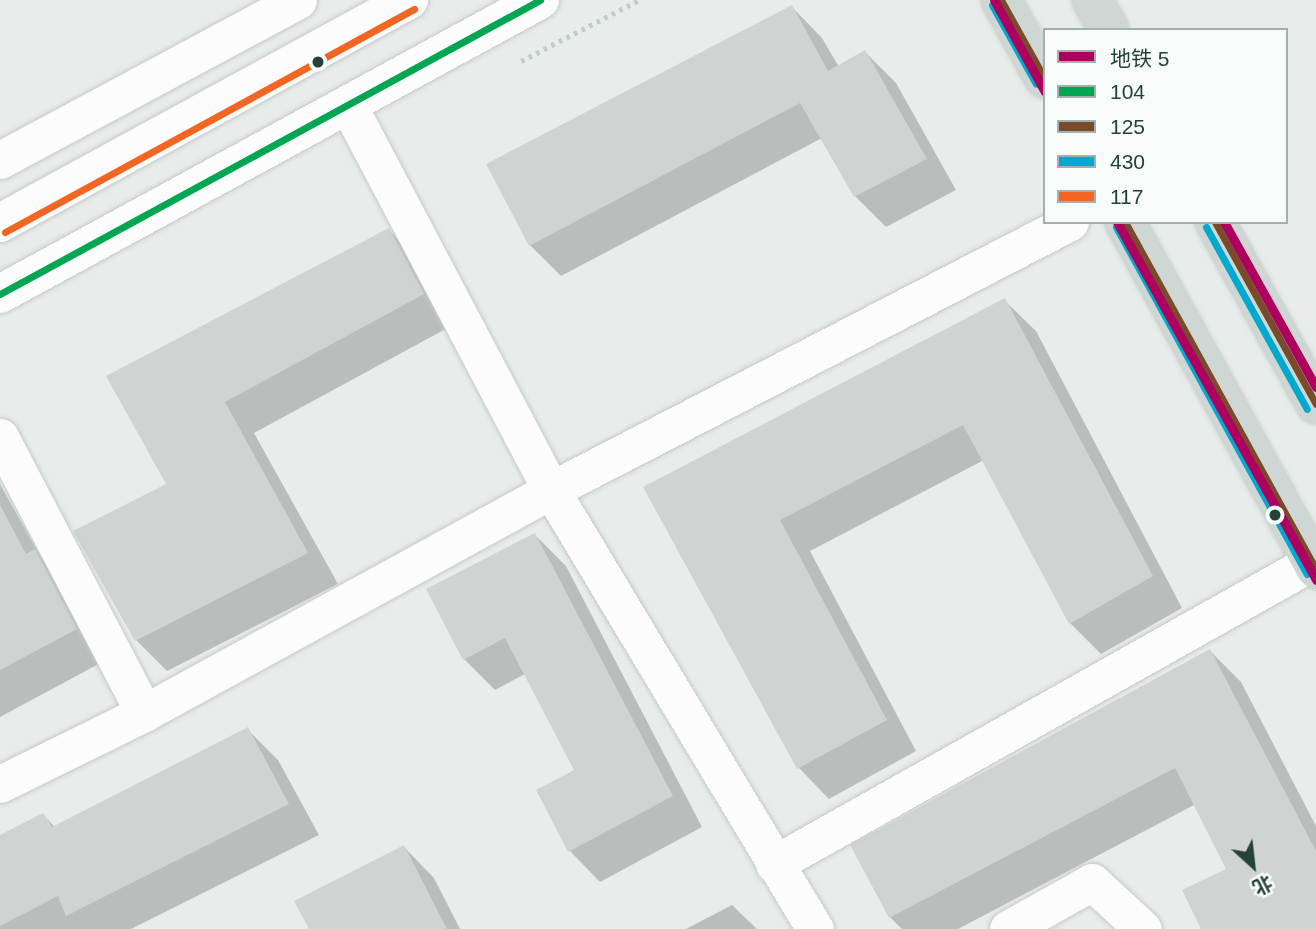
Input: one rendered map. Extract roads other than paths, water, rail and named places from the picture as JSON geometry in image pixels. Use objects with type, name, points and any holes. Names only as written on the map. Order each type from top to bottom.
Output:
[{"type":"main road","points":[[0,223],[409,0]]},
{"type":"main road","points":[[0,294],[540,0]]},
{"type":"main road","points":[[1001,0],[1043,75]]},
{"type":"main road","points":[[1092,0],[1108,28]]},
{"type":"main road","points":[[1126,224],[1314,566]]},
{"type":"main road","points":[[1216,224],[1316,404]]},
{"type":"street","points":[[0,160],[298,0]]},
{"type":"street","points":[[348,105],[551,490],[815,929]]},
{"type":"street","points":[[0,783],[144,712],[551,490],[1066,224]]},
{"type":"street","points":[[0,437],[144,712]]},
{"type":"street","points":[[774,864],[1314,566]]},
{"type":"street","points":[[1008,929],[1092,882],[1143,929]]},
{"type":"metro line","name":"5","points":[[994,0],[1043,88]]},
{"type":"metro line","name":"5","points":[[1118,224],[1316,580]]},
{"type":"metro line","name":"5","points":[[1225,224],[1316,387]]}]
